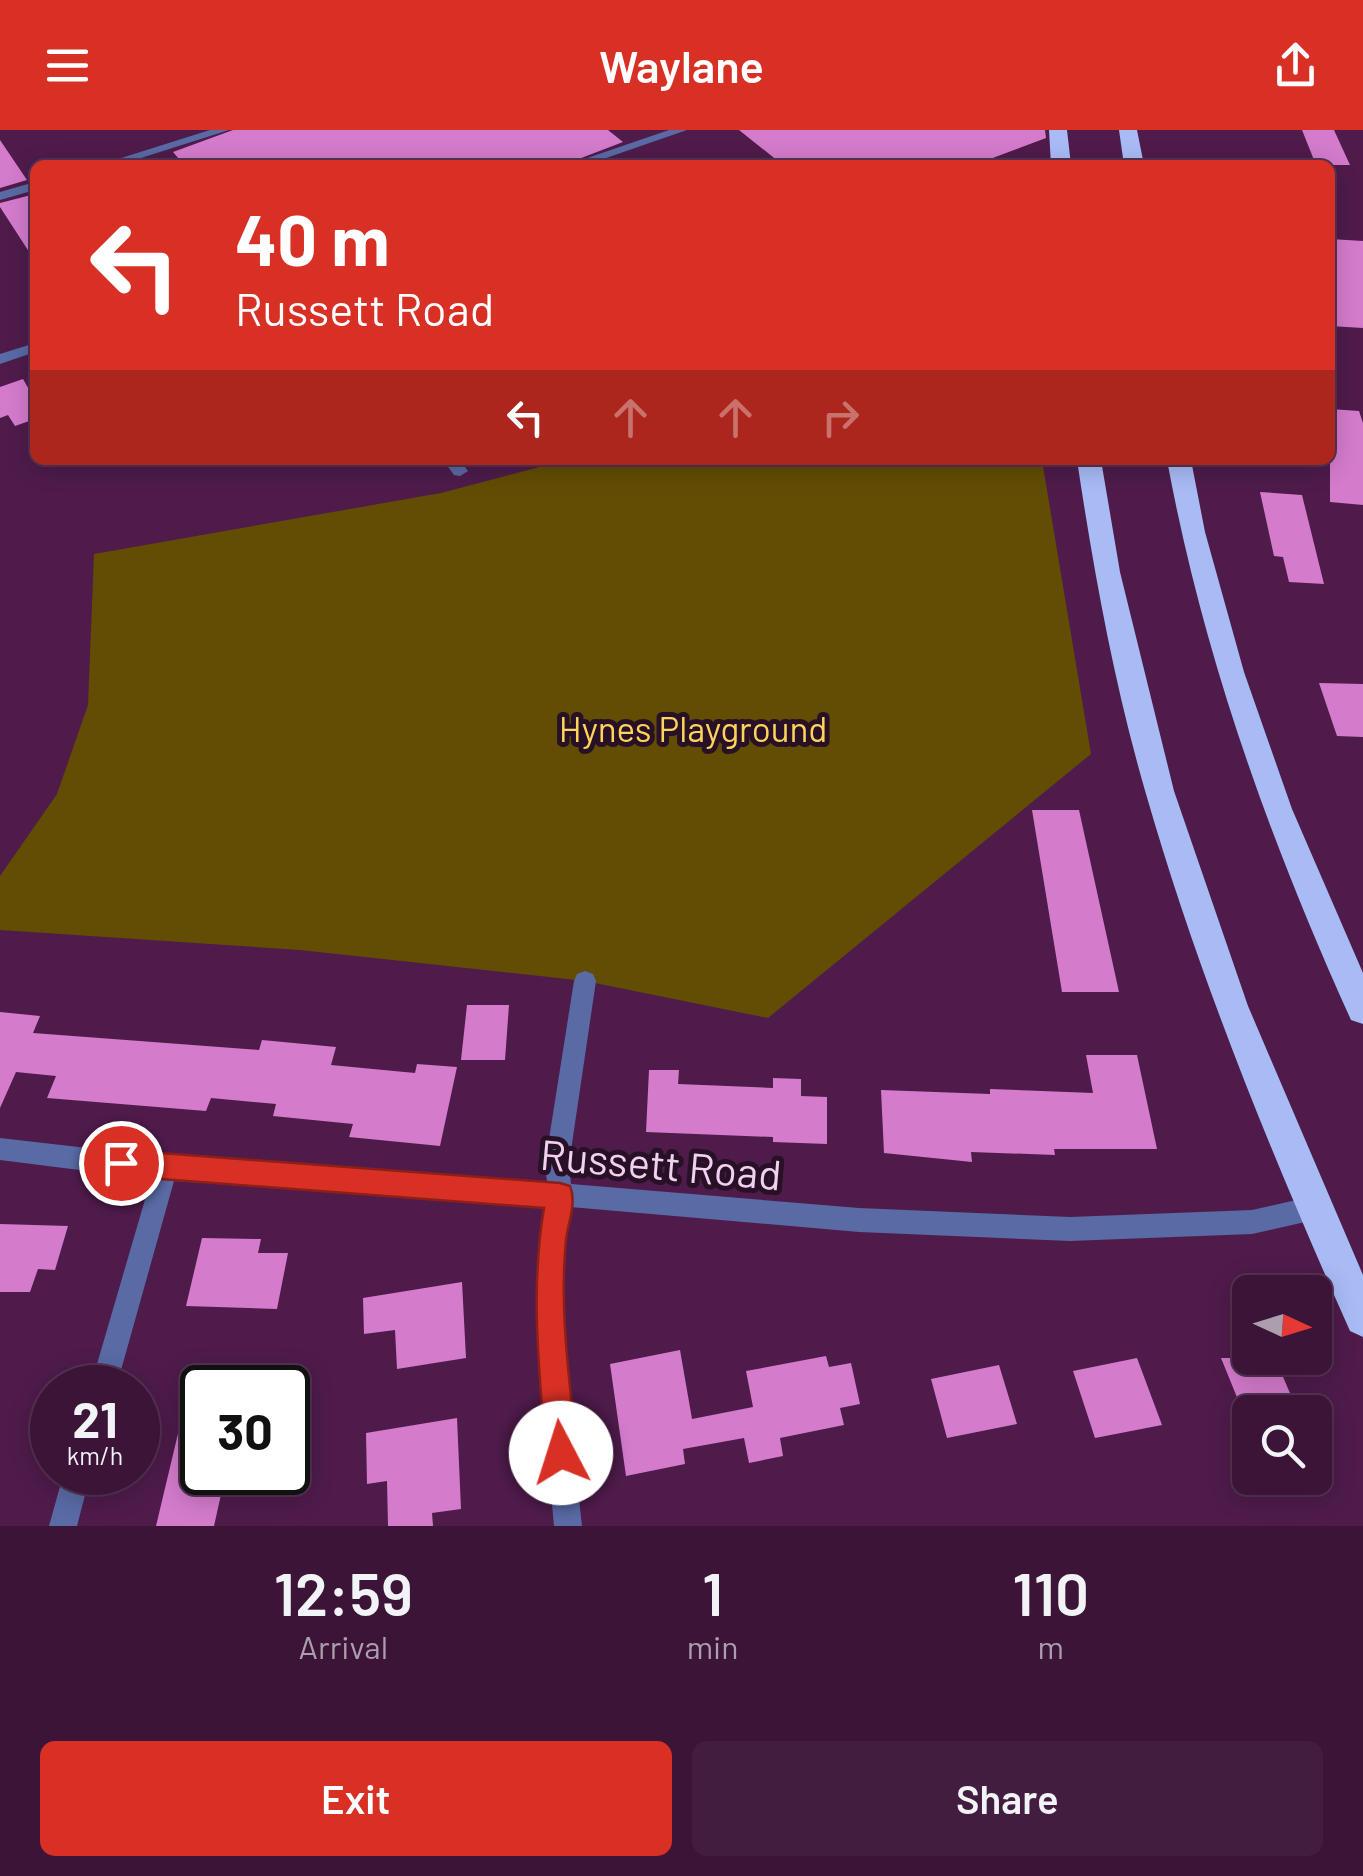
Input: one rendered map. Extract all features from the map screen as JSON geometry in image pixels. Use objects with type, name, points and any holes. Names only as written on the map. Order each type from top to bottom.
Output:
[{"type":"highway","points":[[1056,160],[1058,130]]},
{"type":"highway","points":[[1128,130],[1133,160]]},
{"type":"highway","points":[[1090,465],[1112,606],[1147,750],[1219,974],[1363,1318]]},
{"type":"highway","points":[[1180,465],[1203,578],[1244,717],[1312,896],[1363,1010]]},
{"type":"street","points":[[122,160],[223,130]]},
{"type":"street","points":[[589,160],[681,130]]},
{"type":"street","points":[[0,196],[30,187]]},
{"type":"street","points":[[0,360],[30,350]]},
{"type":"street","points":[[568,1526],[552,1346],[552,1243],[560,1196],[558,1164],[585,980]]},
{"type":"street","name":"Russett Road","points":[[0,1149],[166,1169],[858,1220],[1070,1229],[1252,1222],[1314,1208]]},
{"type":"street","points":[[110,1365],[166,1169]]},
{"type":"street","points":[[63,1526],[72,1495]]},
{"type":"green space","name":"Hynes Playground","points":[[547,465],[1043,465],[1091,754],[768,1018],[585,981],[300,950],[0,930],[0,876],[57,794],[88,705],[94,554],[441,493]]},
{"type":"building","points":[[233,130],[608,130],[623,142],[576,160],[180,160],[173,152]]},
{"type":"building","points":[[739,130],[1045,130],[1046,138],[987,160],[777,160]]},
{"type":"building","points":[[1302,130],[1334,130],[1350,165],[1335,165],[1335,160],[1314,160]]},
{"type":"building","points":[[0,140],[27,180],[0,188]]},
{"type":"building","points":[[30,195],[30,253],[0,207],[0,203]]},
{"type":"building","points":[[1335,239],[1363,241],[1363,328],[1335,326]]},
{"type":"building","points":[[23,379],[30,391],[30,421],[15,426],[8,415],[0,418],[0,387]]},
{"type":"building","points":[[1335,409],[1359,411],[1363,423],[1363,505],[1330,502]]},
{"type":"building","points":[[1260,492],[1302,495],[1324,584],[1289,582],[1283,557],[1274,556]]},
{"type":"building","points":[[1319,683],[1363,684],[1363,737],[1337,736]]},
{"type":"building","points":[[1032,810],[1079,810],[1119,992],[1062,992]]},
{"type":"building","points":[[467,1005],[509,1005],[505,1060],[461,1060]]},
{"type":"building","points":[[0,1012],[40,1016],[33,1033],[259,1050],[262,1040],[336,1047],[331,1065],[415,1073],[417,1064],[457,1067],[440,1146],[349,1137],[353,1124],[273,1116],[276,1104],[211,1098],[206,1111],[47,1098],[56,1076],[16,1072],[0,1108]]},
{"type":"building","points":[[1086,1055],[1137,1055],[1157,1149],[1054,1149],[1055,1155],[971,1152],[972,1162],[884,1153],[881,1090],[1093,1093]]},
{"type":"building","points":[[649,1070],[679,1070],[678,1084],[773,1088],[773,1078],[801,1079],[801,1096],[827,1097],[827,1144],[773,1142],[773,1137],[646,1132]]},
{"type":"building","points":[[0,1224],[68,1226],[55,1270],[38,1269],[30,1292],[0,1292]]},
{"type":"building","points":[[202,1238],[261,1239],[258,1253],[288,1253],[277,1309],[186,1306]]},
{"type":"building","points":[[462,1282],[466,1358],[397,1369],[395,1330],[364,1334],[363,1298]]},
{"type":"building","points":[[680,1350],[692,1419],[753,1407],[746,1371],[826,1356],[829,1367],[851,1363],[860,1404],[840,1408],[844,1425],[780,1438],[783,1456],[749,1463],[744,1438],[683,1449],[685,1464],[626,1476],[610,1364]]},
{"type":"building","points":[[1137,1358],[1162,1425],[1095,1438],[1073,1371]]},
{"type":"building","points":[[1221,1358],[1232,1358],[1232,1375],[1282,1375],[1291,1395],[1236,1395]]},
{"type":"building","points":[[999,1365],[1017,1424],[947,1438],[931,1379]]},
{"type":"building","points":[[457,1418],[461,1509],[432,1513],[433,1526],[388,1526],[387,1481],[367,1484],[366,1433]]},
{"type":"building","points":[[180,1425],[180,1495],[221,1495],[214,1526],[156,1526]]},
{"type":"route","points":[[121,1163],[560,1196],[552,1243],[552,1346],[561,1453]]}]
